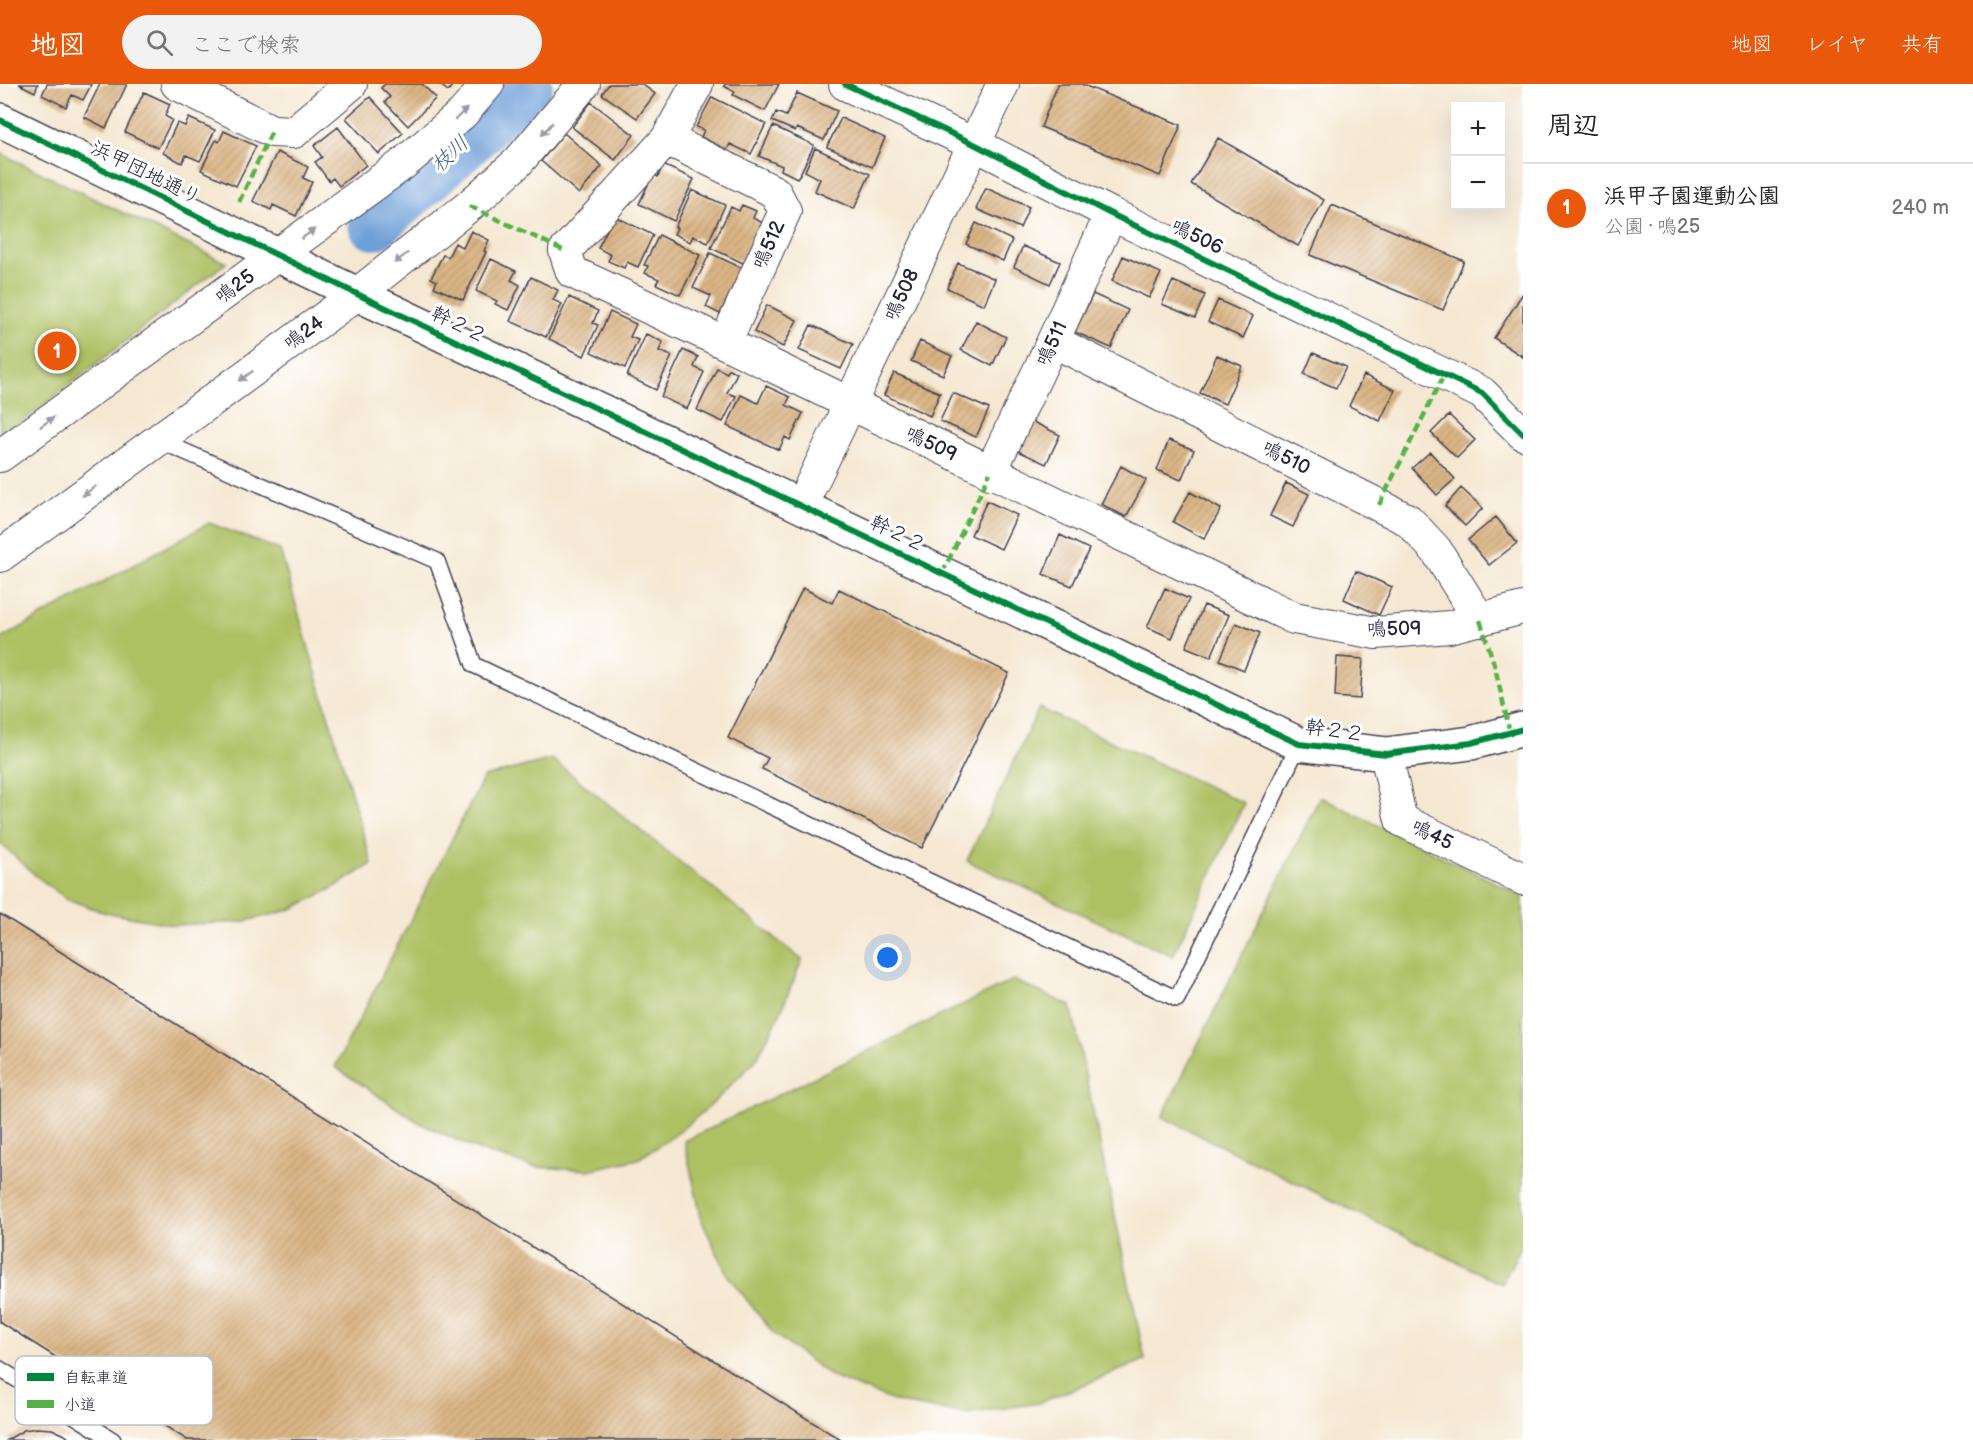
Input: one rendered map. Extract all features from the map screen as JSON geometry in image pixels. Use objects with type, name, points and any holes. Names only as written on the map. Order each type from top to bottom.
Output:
[{"type":"street","points":[[177,84],[272,131],[294,132],[351,84]]},
{"type":"street","name":"鳴25","points":[[0,456],[403,164],[463,113],[488,84]]},
{"type":"street","name":"鳴24","points":[[0,556],[357,294],[469,206],[518,162],[585,84]]},
{"type":"street","name":"鳴509","points":[[697,84],[667,139],[565,251],[572,272],[1294,618],[1376,633],[1449,627],[1523,608]]},
{"type":"street","name":"鳴506","points":[[845,84],[974,144],[1111,214],[1482,393],[1523,434]]},
{"type":"street","name":"鳴508","points":[[801,506],[1003,84]]},
{"type":"street","name":"浜甲団地通り","points":[[0,120],[278,255]]},
{"type":"street","name":"鳴512","points":[[667,139],[775,192],[785,210],[724,343]]},
{"type":"street","name":"鳴511","points":[[990,473],[1111,214]]},
{"type":"street","name":"幹２２","points":[[278,255],[1299,744],[1386,754],[1471,742],[1523,729]]},
{"type":"street","name":"鳴510","points":[[1053,341],[1408,520],[1436,550],[1480,620]]},
{"type":"street","name":"鳴45","points":[[1386,754],[1401,820],[1523,879]]},
{"type":"lane","points":[[158,440],[437,561],[474,665],[1177,999],[1299,744]]},
{"type":"lane","points":[[0,1369],[15,1378]]},
{"type":"lane","points":[[89,1425],[113,1440]]},
{"type":"green space","points":[[0,153],[226,263],[0,439]]},
{"type":"green space","points":[[209,523],[280,550],[372,864],[335,887],[290,910],[242,922],[174,925],[103,912],[67,899],[36,876],[0,843],[0,639]]},
{"type":"green space","points":[[1039,708],[1244,803],[1173,956],[967,861]]},
{"type":"green space","points":[[552,759],[802,960],[779,1016],[756,1060],[710,1106],[674,1136],[638,1159],[588,1170],[533,1167],[476,1149],[418,1122],[335,1067],[484,777]]},
{"type":"green space","points":[[1320,797],[1523,896],[1523,1242],[1502,1284],[1162,1117]]},
{"type":"green space","points":[[1013,980],[1071,1006],[1145,1360],[1039,1403],[966,1414],[899,1403],[832,1377],[774,1334],[728,1276],[702,1221],[684,1141]]},
{"type":"building","points":[[19,84],[38,84],[35,92]]},
{"type":"building","points":[[47,84],[91,85],[83,100],[72,95],[66,107],[42,95]]},
{"type":"building","points":[[100,84],[127,84],[106,128],[84,117]]},
{"type":"building","points":[[385,84],[422,84],[436,98],[408,126],[385,102],[390,97],[381,88]]},
{"type":"building","points":[[439,84],[454,84],[448,91]]},
{"type":"building","points":[[609,84],[642,84],[655,94],[637,118],[602,94]]},
{"type":"building","points":[[725,84],[779,84],[765,111],[733,95],[735,92],[724,86]]},
{"type":"building","points":[[1058,84],[1081,84],[1181,125],[1160,176],[1041,127]]},
{"type":"building","points":[[144,92],[170,104],[165,116],[172,120],[158,148],[125,132]]},
{"type":"building","points":[[797,93],[837,111],[824,140],[797,128],[795,131],[772,121],[776,112],[786,116]]},
{"type":"building","points":[[370,97],[403,133],[379,154],[346,118]]},
{"type":"building","points":[[712,97],[766,124],[751,154],[730,144],[727,150],[701,137],[704,130],[696,127]]},
{"type":"building","points":[[591,102],[634,135],[615,160],[572,127]]},
{"type":"building","points":[[189,118],[215,130],[200,161],[186,155],[182,163],[163,153],[177,123],[185,126]]},
{"type":"building","points":[[841,118],[885,138],[872,167],[827,147]]},
{"type":"building","points":[[773,126],[814,145],[797,178],[781,170],[782,166],[759,156]]},
{"type":"building","points":[[338,127],[366,165],[339,186],[333,178],[329,181],[315,162],[322,157],[314,146]]},
{"type":"building","points":[[224,131],[256,146],[236,186],[201,170],[216,140],[219,142]]},
{"type":"building","points":[[564,133],[602,166],[579,194],[541,161]]},
{"type":"building","points":[[1218,138],[1324,200],[1298,246],[1191,184]]},
{"type":"building","points":[[815,148],[870,174],[854,209],[815,191],[820,179],[805,171]]},
{"type":"building","points":[[277,152],[308,167],[303,178],[312,182],[296,216],[273,205],[271,210],[253,201]]},
{"type":"building","points":[[663,165],[694,179],[674,221],[639,204],[653,174],[658,177]]},
{"type":"building","points":[[986,188],[1029,207],[1020,228],[976,209]]},
{"type":"building","points":[[692,190],[725,205],[708,243],[693,236],[690,242],[674,234]]},
{"type":"building","points":[[742,205],[756,211],[753,218],[765,224],[745,264],[711,248],[731,207],[739,211]]},
{"type":"building","points":[[1332,205],[1464,261],[1443,310],[1310,255]]},
{"type":"building","points":[[614,216],[653,235],[638,267],[627,262],[624,268],[608,261],[611,255],[598,248]]},
{"type":"building","points":[[976,223],[1012,240],[1003,261],[966,244]]},
{"type":"building","points":[[471,231],[489,240],[484,251],[486,252],[463,300],[434,287],[437,281],[431,278],[443,255],[448,257],[455,243],[463,248]]},
{"type":"building","points":[[659,235],[700,255],[680,295],[656,284],[659,279],[645,273],[648,266],[644,265]]},
{"type":"building","points":[[1023,246],[1060,262],[1050,284],[1014,267]]},
{"type":"building","points":[[710,253],[742,268],[720,314],[706,307],[711,296],[693,288]]},
{"type":"building","points":[[1123,256],[1161,273],[1149,298],[1112,281]]},
{"type":"building","points":[[491,259],[516,271],[511,280],[520,285],[508,310],[495,304],[497,301],[476,291]]},
{"type":"building","points":[[958,263],[995,279],[984,305],[947,288]]},
{"type":"building","points":[[531,277],[558,290],[553,300],[562,304],[546,337],[510,321]]},
{"type":"building","points":[[1173,281],[1205,295],[1195,318],[1162,304]]},
{"type":"building","points":[[1523,293],[1523,357],[1494,338]]},
{"type":"building","points":[[1093,294],[1128,310],[1111,348],[1075,332]]},
{"type":"building","points":[[569,297],[598,311],[593,323],[598,325],[584,356],[549,339]]},
{"type":"building","points":[[1218,300],[1253,316],[1243,338],[1208,322]]},
{"type":"building","points":[[767,305],[797,320],[783,347],[754,332]]},
{"type":"building","points":[[610,312],[636,324],[630,337],[638,340],[625,368],[591,352]]},
{"type":"building","points":[[976,321],[1006,337],[992,366],[961,350]]},
{"type":"building","points":[[811,325],[853,344],[841,369],[799,350]]},
{"type":"building","points":[[646,334],[663,342],[659,351],[672,356],[656,390],[627,376]]},
{"type":"building","points":[[920,341],[952,356],[943,375],[911,361]]},
{"type":"building","points":[[683,350],[698,357],[694,367],[704,372],[687,409],[661,397]]},
{"type":"building","points":[[1313,353],[1346,367],[1336,388],[1304,374]]},
{"type":"building","points":[[1217,355],[1242,366],[1225,404],[1200,393]]},
{"type":"building","points":[[717,368],[727,373],[729,369],[737,373],[727,393],[736,396],[723,422],[697,410]]},
{"type":"building","points":[[894,373],[940,393],[930,416],[884,395]]},
{"type":"building","points":[[1364,375],[1395,390],[1380,421],[1349,406]]},
{"type":"building","points":[[766,386],[790,397],[786,405],[803,413],[790,440],[785,437],[779,450],[727,426],[741,395],[758,403]]},
{"type":"building","points":[[953,393],[989,409],[976,437],[940,421]]},
{"type":"building","points":[[1449,415],[1475,440],[1457,458],[1431,433]]},
{"type":"building","points":[[1029,420],[1060,435],[1046,464],[1016,450]]},
{"type":"building","points":[[1169,440],[1194,450],[1181,480],[1157,470]]},
{"type":"building","points":[[1430,452],[1455,479],[1437,495],[1412,468]]},
{"type":"building","points":[[1121,466],[1146,480],[1126,517],[1101,504]]},
{"type":"building","points":[[1286,483],[1309,494],[1293,527],[1270,516]]},
{"type":"building","points":[[1461,488],[1483,508],[1465,526],[1445,506]]},
{"type":"building","points":[[1190,492],[1221,509],[1204,539],[1173,522]]},
{"type":"building","points":[[987,501],[1017,515],[1001,549],[971,535]]},
{"type":"building","points":[[1496,517],[1517,543],[1489,565],[1468,540]]},
{"type":"building","points":[[1060,535],[1089,549],[1072,586],[1043,574]]},
{"type":"building","points":[[1356,571],[1392,587],[1379,615],[1344,599]]},
{"type":"building","points":[[803,588],[832,603],[839,589],[1009,673],[922,848],[762,769],[768,758],[728,738]]},
{"type":"building","points":[[1165,588],[1189,599],[1172,638],[1147,627]]},
{"type":"building","points":[[1204,605],[1229,615],[1211,657],[1186,647]]},
{"type":"building","points":[[1236,623],[1260,633],[1244,670],[1220,660]]},
{"type":"building","points":[[1337,657],[1363,659],[1360,699],[1335,697]]},
{"type":"building","points":[[0,914],[841,1440],[187,1440],[163,1425],[213,1425],[213,1356],[54,1356],[0,1322]]},
{"type":"building","points":[[52,1429],[71,1440],[7,1440],[24,1430]]},
{"type":"waterway","name":"枝川","points":[[374,224],[461,147],[527,84]]},
{"type":"marked path","points":[[239,202],[272,131]]},
{"type":"marked path","points":[[469,206],[565,251]]},
{"type":"marked path","points":[[1379,505],[1444,375]]},
{"type":"marked path","points":[[942,574],[990,473]]},
{"type":"marked path","points":[[1480,620],[1495,667],[1510,733]]},
{"type":"cycle path","points":[[845,84],[974,144],[1111,214],[1482,393],[1523,434]]},
{"type":"cycle path","points":[[0,120],[357,294],[1299,744],[1386,754],[1471,743],[1523,729]]},
{"type":"place","name":"浜甲子園運動公園","points":[[57,351]]}]
